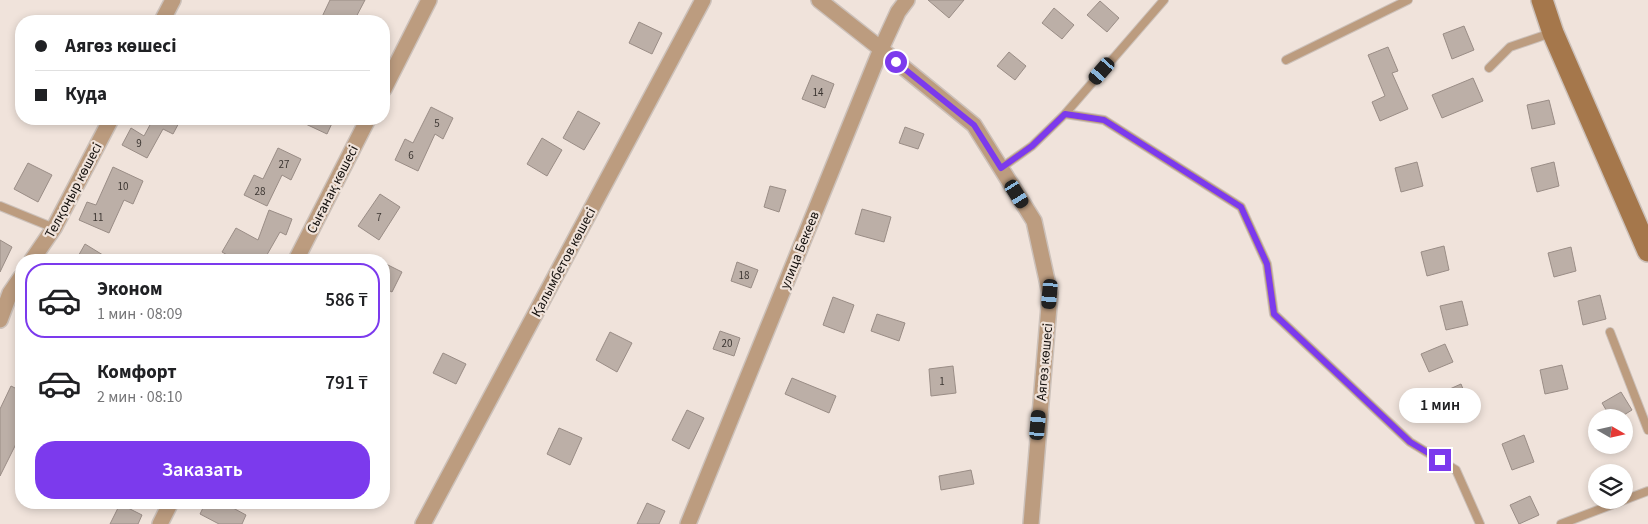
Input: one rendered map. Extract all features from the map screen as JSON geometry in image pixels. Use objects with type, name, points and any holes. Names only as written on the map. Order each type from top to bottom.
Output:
[{"type":"street","points":[[165,15],[173,0]]},
{"type":"street","points":[[390,77],[429,0]]},
{"type":"street","name":"Қалымбетов көшесі","points":[[423,524],[703,0]]},
{"type":"street","points":[[819,0],[881,49],[898,12],[907,0]]},
{"type":"street","points":[[1542,0],[1553,33],[1648,251]]},
{"type":"street","name":"Аягөз көшесі","points":[[881,49],[974,125],[1034,221],[1050,294],[1030,524]]},
{"type":"street","name":"улица Бекеев","points":[[688,524],[881,49]]},
{"type":"street","name":"Телқоңыр көшесі","points":[[36,254],[54,228],[108,125]]},
{"type":"street","name":"Сығанақ көшесі","points":[[299,254],[365,125]]},
{"type":"street","points":[[0,320],[10,293],[15,286]]},
{"type":"street","points":[[160,524],[168,509]]},
{"type":"lane","points":[[1001,168],[1032,146],[1065,114],[1164,0]]},
{"type":"lane","points":[[1286,60],[1408,0]]},
{"type":"lane","points":[[1490,68],[1510,47],[1553,33]]},
{"type":"lane","points":[[1065,114],[1104,120],[1241,207],[1267,264],[1274,314],[1410,442],[1456,470],[1480,524]]},
{"type":"lane","points":[[0,206],[54,228]]},
{"type":"lane","points":[[1610,332],[1648,430]]},
{"type":"lane","points":[[1561,524],[1648,491]]},
{"type":"building","points":[[330,0],[365,0],[357,15],[323,15]]},
{"type":"building","points":[[928,0],[964,0],[949,18]]},
{"type":"building","points":[[1100,1],[1119,18],[1107,32],[1087,15]]},
{"type":"building","points":[[1054,8],[1074,25],[1062,39],[1042,23]]},
{"type":"building","points":[[639,22],[662,33],[652,54],[629,43]]},
{"type":"building","points":[[1464,26],[1474,50],[1452,59],[1443,34]]},
{"type":"building","points":[[1388,47],[1398,71],[1392,73],[1408,109],[1380,121],[1372,102],[1385,96],[1368,55]]},
{"type":"building","points":[[1009,52],[1026,66],[1015,80],[997,66]]},
{"type":"building","points":[[812,75],[834,84],[825,108],[802,99]]},
{"type":"building","points":[[1473,78],[1483,101],[1442,118],[1432,95]]},
{"type":"building","points":[[1549,100],[1555,124],[1532,129],[1527,105]]},
{"type":"building","points":[[431,107],[453,118],[443,139],[435,134],[418,171],[395,160],[405,139],[413,143]]},
{"type":"building","points":[[578,111],[600,123],[584,150],[563,138]]},
{"type":"building","points":[[150,125],[178,125],[173,134],[163,129],[147,158],[122,145],[131,128],[144,136]]},
{"type":"building","points":[[308,125],[331,125],[327,134]]},
{"type":"building","points":[[905,127],[924,134],[918,149],[899,143]]},
{"type":"building","points":[[542,138],[562,150],[547,176],[527,164]]},
{"type":"building","points":[[278,148],[301,159],[291,180],[282,175],[267,206],[244,195],[254,175],[263,179]]},
{"type":"building","points":[[1417,162],[1423,186],[1401,192],[1395,168]]},
{"type":"building","points":[[1554,162],[1559,186],[1537,192],[1531,168]]},
{"type":"building","points":[[28,163],[52,175],[38,202],[14,189]]},
{"type":"building","points":[[113,167],[143,181],[133,204],[124,200],[109,233],[79,220],[87,202],[96,205]]},
{"type":"building","points":[[770,186],[786,190],[779,212],[764,207]]},
{"type":"building","points":[[380,194],[400,207],[379,240],[358,226]]},
{"type":"building","points":[[862,209],[891,217],[884,242],[855,234]]},
{"type":"building","points":[[269,210],[292,219],[286,235],[280,232],[267,254],[226,254],[222,252],[236,228],[258,240]]},
{"type":"building","points":[[0,240],[12,247],[0,272]]},
{"type":"building","points":[[85,244],[101,254],[79,254]]},
{"type":"building","points":[[1444,246],[1449,270],[1427,276],[1421,252]]},
{"type":"building","points":[[1571,247],[1576,271],[1554,277],[1548,253]]},
{"type":"building","points":[[737,262],[758,270],[751,288],[731,281]]},
{"type":"building","points":[[390,266],[402,272],[392,292],[390,291]]},
{"type":"building","points":[[1600,295],[1606,319],[1583,325],[1578,301]]},
{"type":"building","points":[[833,297],[854,305],[844,333],[823,325]]},
{"type":"building","points":[[1462,301],[1468,325],[1446,330],[1440,306]]},
{"type":"building","points":[[877,314],[905,323],[899,341],[871,331]]},
{"type":"building","points":[[720,331],[740,338],[734,356],[713,349]]},
{"type":"building","points":[[610,332],[632,343],[617,372],[596,360]]},
{"type":"building","points":[[1445,344],[1453,362],[1429,372],[1421,354]]},
{"type":"building","points":[[443,353],[466,364],[456,384],[433,373]]},
{"type":"building","points":[[1562,365],[1568,389],[1545,394],[1540,370]]},
{"type":"building","points":[[953,366],[956,393],[931,396],[929,369]]},
{"type":"building","points":[[792,378],[836,396],[829,413],[785,394]]},
{"type":"building","points":[[1461,384],[1472,411],[1445,422],[1434,396]]},
{"type":"building","points":[[11,386],[15,388],[15,446],[0,476],[0,409]]},
{"type":"building","points":[[1621,392],[1631,409],[1606,409],[1602,403]]},
{"type":"building","points":[[687,410],[704,418],[689,449],[672,440]]},
{"type":"building","points":[[559,428],[582,438],[570,465],[547,454]]},
{"type":"building","points":[[1524,435],[1534,462],[1512,470],[1502,444]]},
{"type":"building","points":[[971,470],[974,484],[941,490],[939,476]]},
{"type":"building","points":[[1530,496],[1539,515],[1519,524],[1510,505]]},
{"type":"building","points":[[647,503],[665,511],[659,524],[637,524]]},
{"type":"building","points":[[118,509],[130,509],[142,515],[138,524],[110,524]]},
{"type":"building","points":[[202,509],[235,509],[246,515],[242,524],[219,524],[200,514]]},
{"type":"route","points":[[896,62],[974,125],[1001,168],[1032,146],[1065,114],[1104,120],[1241,207],[1267,264],[1274,314],[1410,442],[1440,460]]}]
